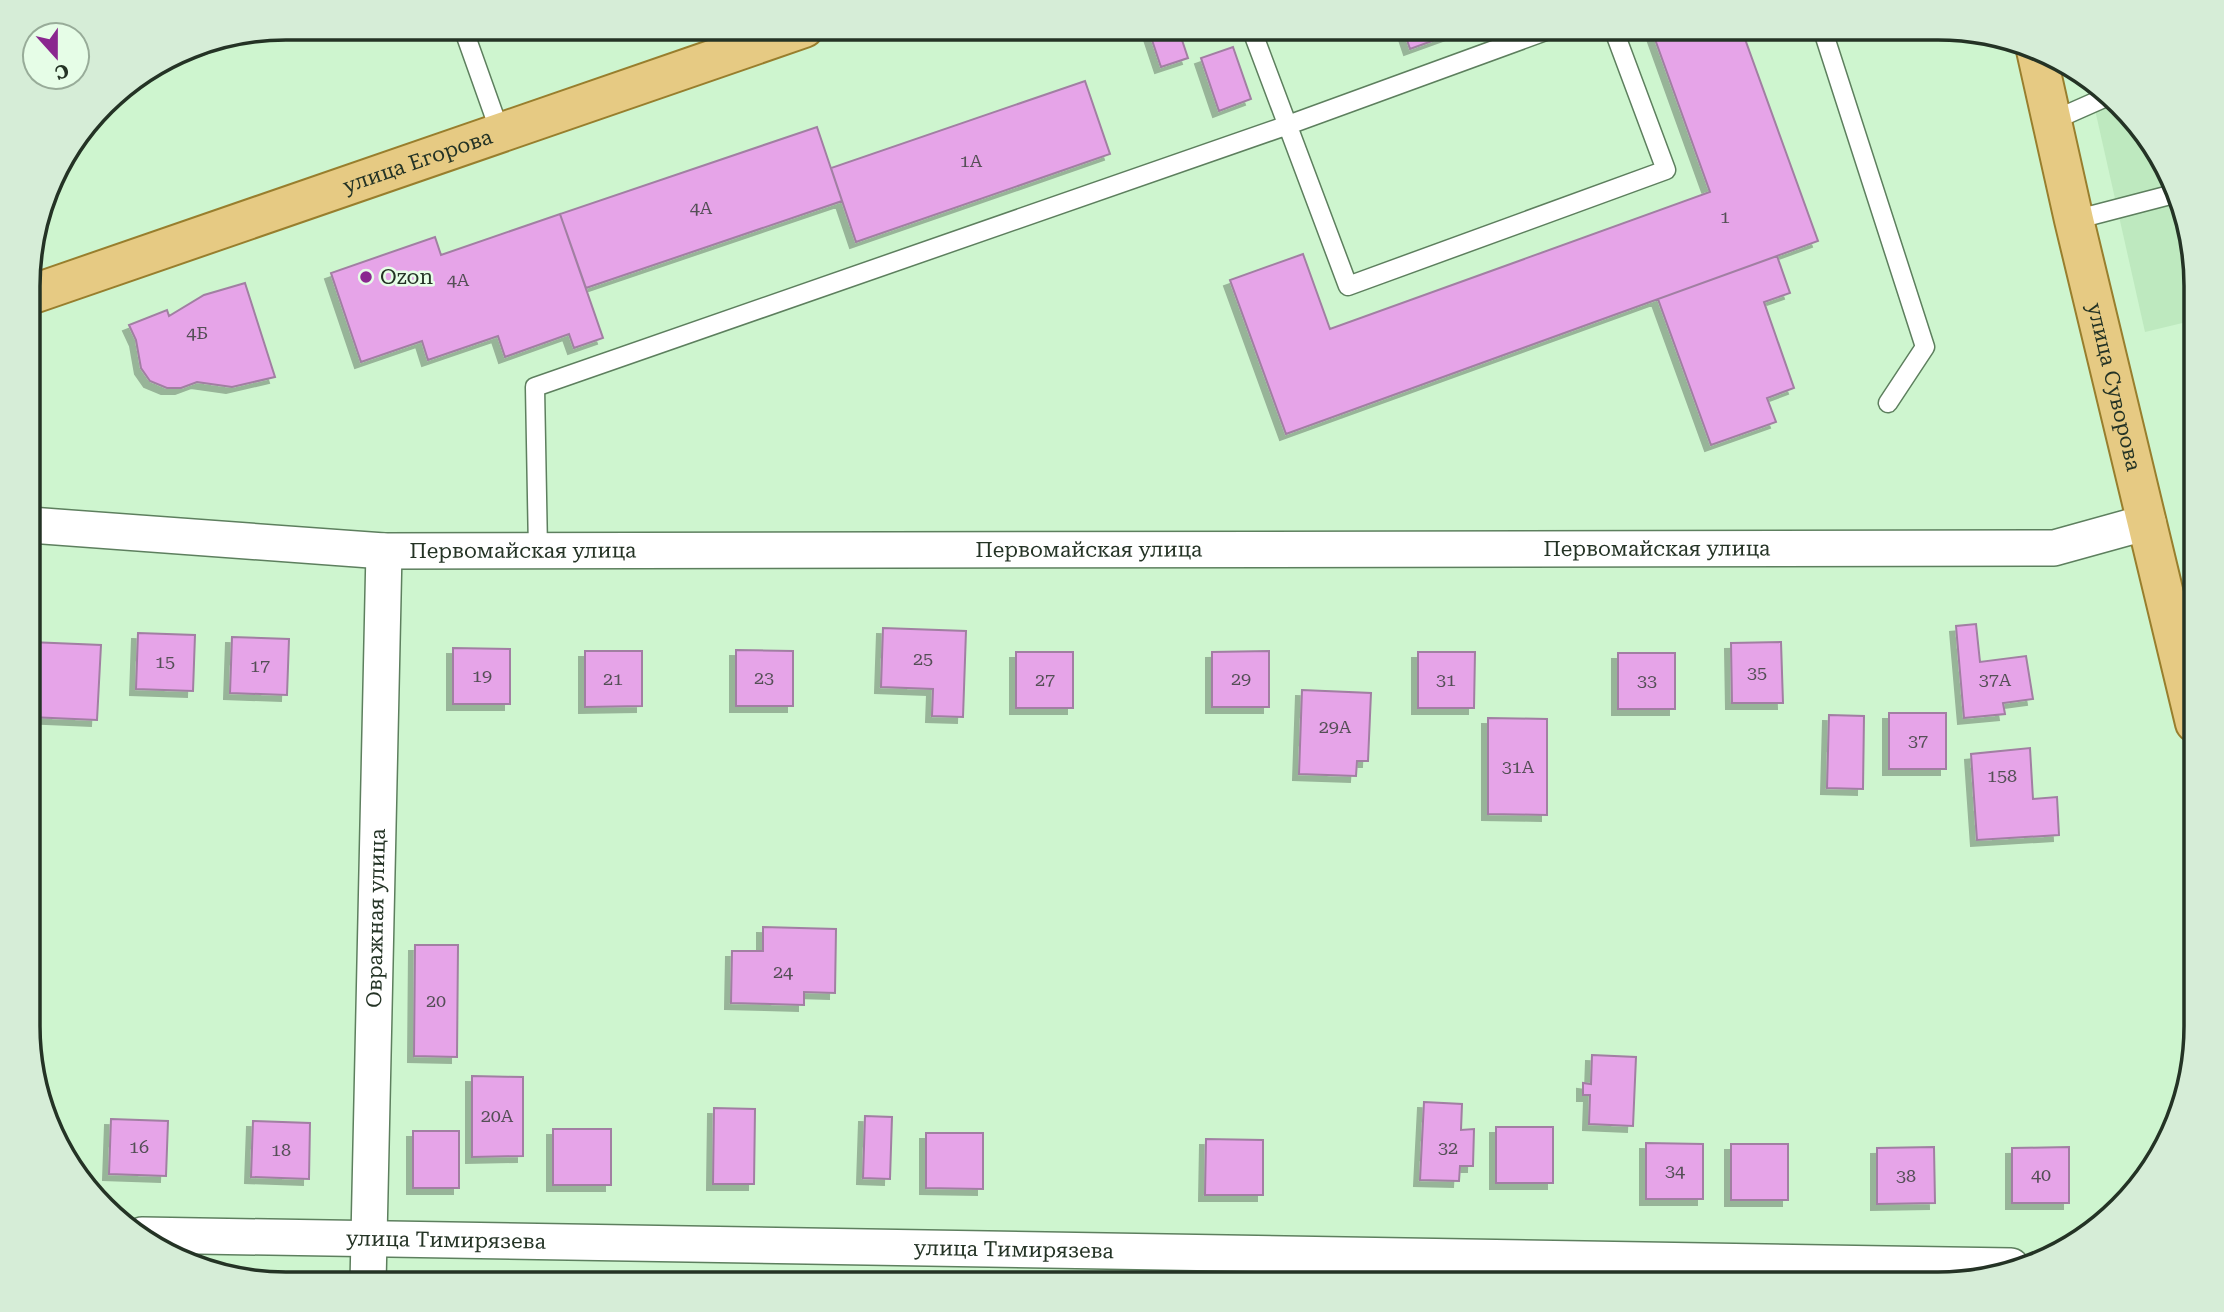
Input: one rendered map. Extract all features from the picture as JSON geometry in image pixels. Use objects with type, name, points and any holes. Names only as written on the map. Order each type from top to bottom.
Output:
[{"type":"main road","name":"улица Егорова","points":[[40,293],[767,41]]},
{"type":"main road","name":"улица Суворова","points":[[2039,62],[2184,674]]},
{"type":"street","name":"Первомайская улица","points":[[40,525],[384,551],[538,551],[2054,548],[2148,522]]},
{"type":"street","name":"Овражная улица","points":[[368,1272],[384,551]]},
{"type":"street","name":"улица Тимирязева","points":[[158,1235],[1991,1266]]},
{"type":"lane","points":[[1256,40],[1348,286],[1666,170],[1618,40]]},
{"type":"lane","points":[[538,551],[535,387],[1288,125],[1520,40]]},
{"type":"lane","points":[[1826,40],[1925,347],[1888,403]]},
{"type":"lane","points":[[468,41],[500,132]]},
{"type":"lane","points":[[2052,121],[2099,100]]},
{"type":"lane","points":[[2074,220],[2167,196]]},
{"type":"shaded area","points":[[2092,95],[2123,124],[2151,163],[2171,207],[2179,238],[2183,270],[2183,323],[2145,332]]},
{"type":"building","points":[[1152,40],[1182,40],[1188,58],[1161,67]]},
{"type":"building","points":[[1407,40],[1434,40],[1410,49]]},
{"type":"building","points":[[1655,40],[1745,40],[1818,241],[1286,434],[1230,280],[1303,254],[1330,329],[1710,192]]},
{"type":"building","points":[[1233,47],[1251,99],[1219,111],[1201,58]]},
{"type":"building","points":[[1085,81],[1110,154],[856,242],[831,168]]},
{"type":"building","points":[[817,127],[842,201],[586,288],[560,214]]},
{"type":"building","points":[[560,214],[603,338],[574,348],[569,334],[505,357],[498,336],[428,360],[422,341],[361,362],[331,273],[435,237],[441,255]]},
{"type":"building","points":[[1777,256],[1790,293],[1764,302],[1794,388],[1767,398],[1776,422],[1711,445],[1658,299]]},
{"type":"building","points":[[245,283],[275,377],[232,387],[197,382],[181,388],[167,388],[150,381],[141,368],[136,340],[129,325],[167,310],[169,316],[204,295]]},
{"type":"building","points":[[1976,624],[1980,662],[2026,656],[2033,699],[2003,703],[2005,714],[1964,718],[1956,626]]},
{"type":"building","points":[[883,628],[966,631],[963,717],[932,716],[933,689],[881,687]]},
{"type":"building","points":[[138,633],[195,635],[193,691],[136,689]]},
{"type":"building","points":[[232,637],[289,639],[287,695],[230,693]]},
{"type":"building","points":[[40,642],[101,645],[97,720],[40,717]]},
{"type":"building","points":[[1781,642],[1783,703],[1732,703],[1731,643]]},
{"type":"building","points":[[453,648],[510,649],[510,704],[453,704]]},
{"type":"building","points":[[736,650],[793,651],[793,706],[736,706]]},
{"type":"building","points":[[585,651],[642,651],[642,706],[585,707]]},
{"type":"building","points":[[1269,651],[1269,707],[1212,707],[1212,652]]},
{"type":"building","points":[[1016,652],[1073,652],[1073,708],[1016,708]]},
{"type":"building","points":[[1418,652],[1475,652],[1474,708],[1418,708]]},
{"type":"building","points":[[1618,653],[1675,653],[1675,709],[1618,709]]},
{"type":"building","points":[[1302,690],[1371,693],[1368,761],[1357,761],[1356,776],[1299,774]]},
{"type":"building","points":[[1889,713],[1946,713],[1946,769],[1889,769]]},
{"type":"building","points":[[1829,715],[1864,716],[1863,789],[1827,788]]},
{"type":"building","points":[[1488,718],[1547,719],[1547,815],[1488,814]]},
{"type":"building","points":[[2030,748],[2033,799],[2057,797],[2059,835],[1977,840],[1971,754]]},
{"type":"building","points":[[763,927],[836,929],[835,993],[804,992],[804,1005],[731,1003],[732,951],[763,951]]},
{"type":"building","points":[[415,945],[458,945],[457,1057],[414,1056]]},
{"type":"building","points":[[1592,1055],[1636,1057],[1633,1126],[1589,1124],[1590,1095],[1583,1095],[1583,1083],[1591,1084]]},
{"type":"building","points":[[472,1076],[523,1077],[523,1156],[472,1157]]},
{"type":"building","points":[[1424,1102],[1462,1104],[1461,1130],[1474,1129],[1473,1166],[1460,1166],[1459,1181],[1420,1180]]},
{"type":"building","points":[[714,1108],[755,1109],[754,1184],[713,1184]]},
{"type":"building","points":[[865,1116],[892,1117],[890,1179],[863,1178]]},
{"type":"building","points":[[111,1119],[168,1121],[166,1176],[109,1174]]},
{"type":"building","points":[[253,1121],[310,1123],[309,1179],[251,1177]]},
{"type":"building","points":[[1496,1127],[1553,1127],[1553,1183],[1496,1183]]},
{"type":"building","points":[[553,1129],[611,1129],[611,1185],[553,1185]]},
{"type":"building","points":[[413,1131],[459,1131],[459,1188],[413,1188]]},
{"type":"building","points":[[926,1133],[983,1133],[983,1189],[926,1188]]},
{"type":"building","points":[[1206,1139],[1263,1140],[1263,1195],[1205,1195]]},
{"type":"building","points":[[1646,1143],[1703,1144],[1703,1199],[1646,1199]]},
{"type":"building","points":[[1731,1144],[1788,1144],[1788,1200],[1731,1200]]},
{"type":"building","points":[[1934,1147],[1935,1203],[1877,1204],[1877,1148]]},
{"type":"building","points":[[2069,1147],[2069,1203],[2012,1203],[2012,1148]]},
{"type":"place","name":"Ozon","points":[[366,277]]}]
